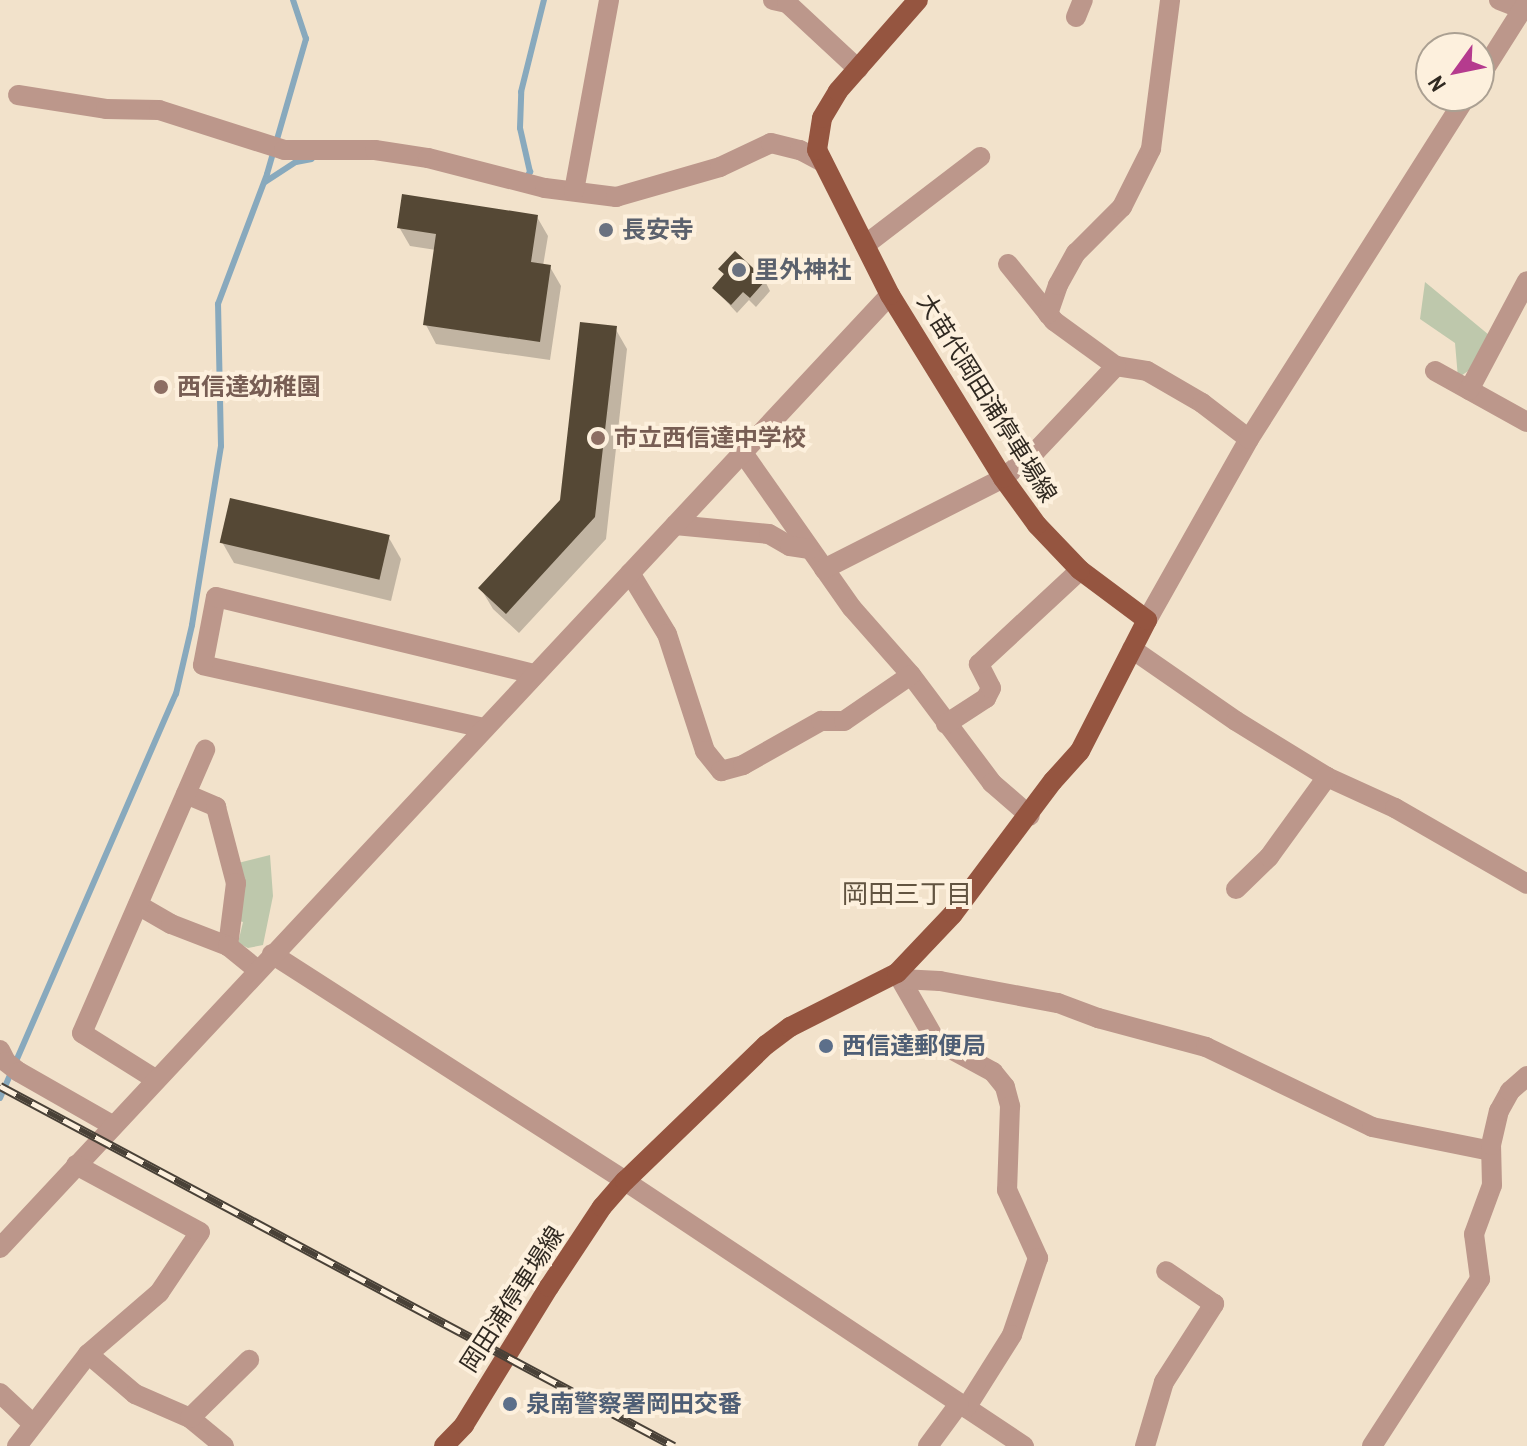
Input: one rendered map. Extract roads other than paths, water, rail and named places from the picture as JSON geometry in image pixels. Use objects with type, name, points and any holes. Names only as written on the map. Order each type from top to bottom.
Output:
[{"type":"main road","name":"大苗代岡田浦停車場線","points":[[918,0],[838,91],[822,118],[817,150],[890,295],[1003,478],[1037,525],[1080,570],[1147,620]]},
{"type":"main road","points":[[625,1181],[766,1045],[790,1027],[899,976],[953,914],[1030,816],[1053,781],[1080,751],[1147,620]]},
{"type":"main road","name":"岡田浦停車場線","points":[[444,1446],[464,1425],[549,1287],[602,1207],[625,1181]]},
{"type":"street","points":[[574,191],[609,0]]},
{"type":"street","points":[[1048,314],[1058,285],[1076,253],[1122,207],[1151,149],[1170,0]]},
{"type":"street","points":[[1495,53],[1525,6],[1499,0]]},
{"type":"street","points":[[782,1],[858,69]]},
{"type":"street","points":[[18,95],[106,109],[159,110],[284,150],[375,150],[616,197],[664,186],[720,167],[771,143],[792,147],[823,162]]},
{"type":"street","points":[[1147,620],[1249,439],[1457,112]]},
{"type":"street","points":[[865,245],[980,157]]},
{"type":"street","points":[[1008,264],[1048,314],[1116,366],[1147,371],[1202,403],[1249,439]]},
{"type":"street","points":[[1469,390],[1527,281]]},
{"type":"street","points":[[0,1248],[890,295]]},
{"type":"street","points":[[824,569],[1003,478],[1036,451],[1116,366]]},
{"type":"street","points":[[1435,371],[1527,422]]},
{"type":"street","points":[[743,453],[852,608],[911,675],[992,783],[1030,816]]},
{"type":"street","points":[[675,525],[769,534],[790,546],[810,549]]},
{"type":"street","points":[[946,724],[986,698],[991,688],[979,664],[1080,570]]},
{"type":"street","points":[[630,573],[667,634],[705,751],[721,771],[743,765],[821,721],[844,721],[911,675]]},
{"type":"street","points":[[484,728],[203,665],[216,597],[535,674]]},
{"type":"street","points":[[1132,649],[1236,721],[1327,777],[1395,808],[1527,884]]},
{"type":"street","points":[[155,1079],[82,1033],[205,750]]},
{"type":"street","points":[[1236,889],[1269,857],[1327,777]]},
{"type":"street","points":[[186,794],[216,807],[236,883],[228,946]]},
{"type":"street","points":[[138,905],[171,924],[228,946],[258,970]]},
{"type":"street","points":[[272,954],[625,1181],[1024,1446]]},
{"type":"street","points":[[899,976],[1058,1003],[1098,1018],[1206,1047],[1372,1127],[1491,1151]]},
{"type":"street","points":[[899,976],[936,1041],[993,1072],[1005,1087],[1010,1106],[1007,1190],[1038,1258],[1012,1335],[963,1406],[928,1446]]},
{"type":"street","points":[[0,1050],[6,1062],[19,1072],[112,1125]]},
{"type":"street","points":[[1372,1446],[1480,1279],[1474,1234],[1492,1185],[1491,1151],[1499,1111],[1510,1091],[1527,1076]]},
{"type":"street","points":[[17,1446],[88,1354],[159,1293],[200,1232],[76,1165]]},
{"type":"street","points":[[1145,1446],[1164,1382],[1214,1304],[1166,1271]]},
{"type":"street","points":[[88,1354],[135,1394],[190,1418],[224,1446]]},
{"type":"street","points":[[190,1418],[249,1360]]},
{"type":"street","points":[[0,1393],[33,1424]]},
{"type":"waterway","points":[[0,1098],[176,694],[192,625],[221,446],[218,304],[267,174],[306,39],[293,0]]},
{"type":"waterway","points":[[525,179],[530,172],[520,128],[521,92],[544,0]]},
{"type":"waterway","points":[[265,182],[296,162],[312,159]]},
{"type":"railway","points":[[0,1086],[674,1446]]},
{"type":"place","name":"長安寺","points":[[606,230]]},
{"type":"place","name":"里外神社","points":[[739,270]]},
{"type":"place","name":"西信達幼稚園","points":[[161,387]]},
{"type":"place","name":"市立西信達中学校","points":[[598,438]]},
{"type":"place","name":"西信達郵便局","points":[[826,1046]]},
{"type":"place","name":"泉南警察署岡田交番","points":[[510,1404]]},
{"type":"district","name":"岡田三丁目","points":[[907,894]]}]
